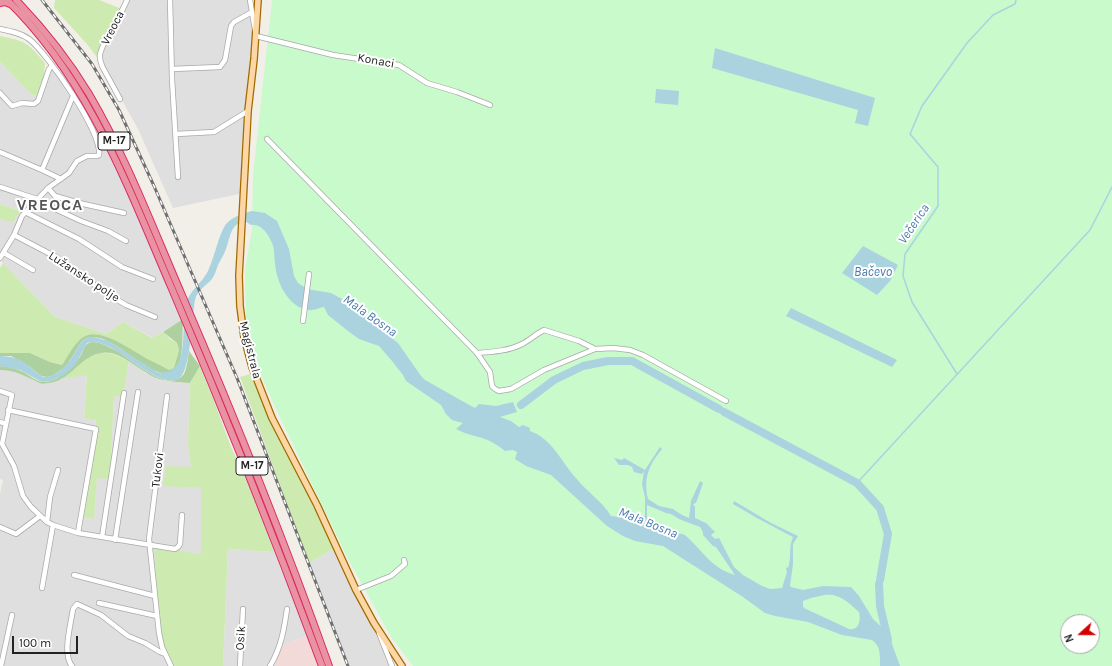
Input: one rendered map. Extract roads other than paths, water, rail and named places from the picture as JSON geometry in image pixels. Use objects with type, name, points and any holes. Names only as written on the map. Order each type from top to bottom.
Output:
[{"type":"highway","points":[[0,3],[12,2]]},
{"type":"highway","name":"M-17","points":[[12,2],[62,54],[88,94],[113,138],[183,299],[322,666]]},
{"type":"highway","name":"M-17","points":[[12,2],[57,57],[83,96],[101,128],[121,170],[180,306],[199,344],[302,590],[329,666]]},
{"type":"main road","name":"Magistrala","points":[[258,0],[256,36],[248,111],[239,276],[240,306],[244,337],[252,367],[272,418],[317,506],[356,590],[402,666]]},
{"type":"street","name":"Vreoca","points":[[120,99],[102,66],[100,54],[107,37],[127,0]]},
{"type":"street","points":[[170,0],[178,177]]},
{"type":"street","points":[[250,0],[256,36]]},
{"type":"street","points":[[172,69],[220,67],[225,60],[231,26],[234,22],[252,12]]},
{"type":"street","points":[[0,29],[24,35],[52,66],[73,96],[94,133],[99,143],[100,153],[97,156],[87,156],[77,161],[68,173],[48,188],[37,199],[22,216],[14,235],[0,258]]},
{"type":"street","name":"Konaci","points":[[256,36],[333,55],[399,65],[427,84],[457,92],[490,104]]},
{"type":"street","points":[[0,93],[12,106],[22,103],[37,103],[50,67],[52,66]]},
{"type":"street","points":[[42,170],[73,96]]},
{"type":"street","points":[[176,134],[214,132],[248,111]]},
{"type":"street","points":[[267,139],[478,353],[490,372],[492,386],[495,389],[499,391],[511,389],[544,370],[595,349],[613,348],[630,350],[643,355],[726,401]]},
{"type":"street","points":[[0,152],[61,179]]},
{"type":"street","points":[[0,187],[37,199],[51,207],[126,241]]},
{"type":"street","points":[[48,188],[55,196],[124,214]]},
{"type":"street","points":[[25,212],[79,239],[122,268],[153,279]]},
{"type":"street","name":"Lužansko polje","points":[[14,235],[56,257],[104,292],[126,305],[155,317]]},
{"type":"street","points":[[4,253],[33,270]]},
{"type":"street","points":[[303,321],[309,274]]},
{"type":"street","points":[[478,353],[490,352],[521,344],[544,330],[579,341],[595,349]]},
{"type":"street","points":[[0,392],[12,395],[1,443],[14,466],[23,496],[31,507],[47,522],[78,533],[175,549],[180,544],[182,515]]},
{"type":"street","points":[[115,540],[138,392]]},
{"type":"street","points":[[102,537],[124,393]]},
{"type":"street","name":"Tukovi","points":[[167,396],[149,539],[151,545],[159,633],[165,654],[172,666]]},
{"type":"street","points":[[8,410],[96,429],[78,533]]},
{"type":"street","points":[[0,422],[6,424]]},
{"type":"street","points":[[47,522],[50,497],[58,470]]},
{"type":"street","points":[[0,527],[16,534],[40,516]]},
{"type":"street","points":[[42,588],[53,525]]},
{"type":"street","points":[[356,590],[391,576],[405,564],[404,560]]},
{"type":"street","points":[[74,575],[155,596]]},
{"type":"street","points":[[99,603],[157,616]]},
{"type":"street","points":[[72,666],[68,659],[67,652],[73,609],[77,604],[101,615],[128,636],[165,654]]},
{"type":"street","name":"Osik","points":[[240,666],[243,609]]},
{"type":"street","points":[[270,666],[283,637],[287,609]]},
{"type":"street","points":[[1,666],[12,616]]},
{"type":"street","points":[[374,622],[392,666]]},
{"type":"water","points":[[715,48],[875,98],[868,126],[855,123],[858,110],[712,68]]},
{"type":"water","points":[[656,89],[679,91],[678,105],[655,103]]},
{"type":"water","points":[[252,211],[265,213],[277,221],[289,249],[294,276],[298,283],[307,289],[331,293],[342,299],[398,343],[425,380],[475,408],[479,404],[496,406],[513,402],[517,412],[500,417],[511,421],[519,427],[523,425],[530,428],[530,431],[544,439],[556,451],[579,482],[611,516],[642,518],[645,516],[645,497],[642,484],[644,471],[642,474],[634,472],[632,467],[628,465],[619,465],[614,458],[622,460],[624,458],[645,470],[660,447],[662,449],[648,472],[646,485],[648,499],[659,506],[673,509],[689,518],[691,501],[700,481],[703,483],[696,503],[693,504],[695,507],[695,518],[706,523],[715,532],[711,535],[715,539],[719,538],[734,567],[743,575],[770,589],[782,588],[787,572],[786,569],[787,567],[788,568],[789,564],[793,537],[733,504],[734,501],[771,523],[798,536],[793,544],[793,564],[790,586],[803,590],[823,586],[851,587],[859,596],[873,619],[888,633],[900,666],[880,666],[880,655],[878,648],[872,640],[842,635],[808,622],[765,613],[743,597],[663,546],[635,541],[623,536],[607,526],[551,475],[526,466],[515,459],[517,452],[513,450],[505,451],[490,441],[456,429],[463,423],[452,420],[446,414],[441,405],[406,381],[403,375],[379,346],[359,339],[328,315],[324,307],[309,310],[302,308],[289,299],[278,278],[274,249],[270,238],[260,227],[251,225],[245,221],[237,224],[232,230],[215,274],[210,282],[196,297],[188,357],[182,376],[177,380],[168,380],[158,377],[148,372],[116,350],[96,342],[87,343],[75,365],[64,375],[51,381],[43,382],[20,370],[0,366],[0,356],[13,358],[27,364],[41,376],[52,376],[60,371],[70,361],[82,341],[88,337],[94,337],[108,341],[157,372],[168,372],[175,367],[180,359],[186,304],[193,291],[208,271],[224,227],[233,218]],"holes":[[[647,505],[700,527],[703,535],[713,546],[716,547],[735,575],[714,564],[685,535],[675,533],[647,518]],[[824,595],[834,595],[839,597],[859,612],[860,618],[857,627],[849,629],[804,608],[803,601]]]},
{"type":"water","name":"Bačevo","points":[[863,246],[898,265],[890,281],[877,295],[842,273]]},
{"type":"water","points":[[791,308],[897,360],[892,367],[786,316]]},
{"type":"waterway","name":"Večerica","points":[[957,374],[912,302],[903,276],[905,254],[938,206],[938,167],[910,134],[922,106],[967,43],[993,15],[1015,4],[1016,0]]},
{"type":"waterway","name":"Večerica","points":[[857,483],[1090,230],[1112,187]]},
{"type":"waterway","name":"Mala Bosna","points":[[521,405],[554,380],[583,366],[608,361],[632,361],[719,409]]},
{"type":"waterway","name":"Mala Bosna","points":[[724,412],[857,483],[880,508],[888,534],[880,580]]},
{"type":"waterway","name":"Mala Bosna","points":[[879,584],[880,606],[888,640]]},
{"type":"railway","points":[[42,0],[92,64],[119,110],[154,186],[237,378],[348,666]]},
{"type":"district","name":"VREOCA","points":[[50,205]]}]
